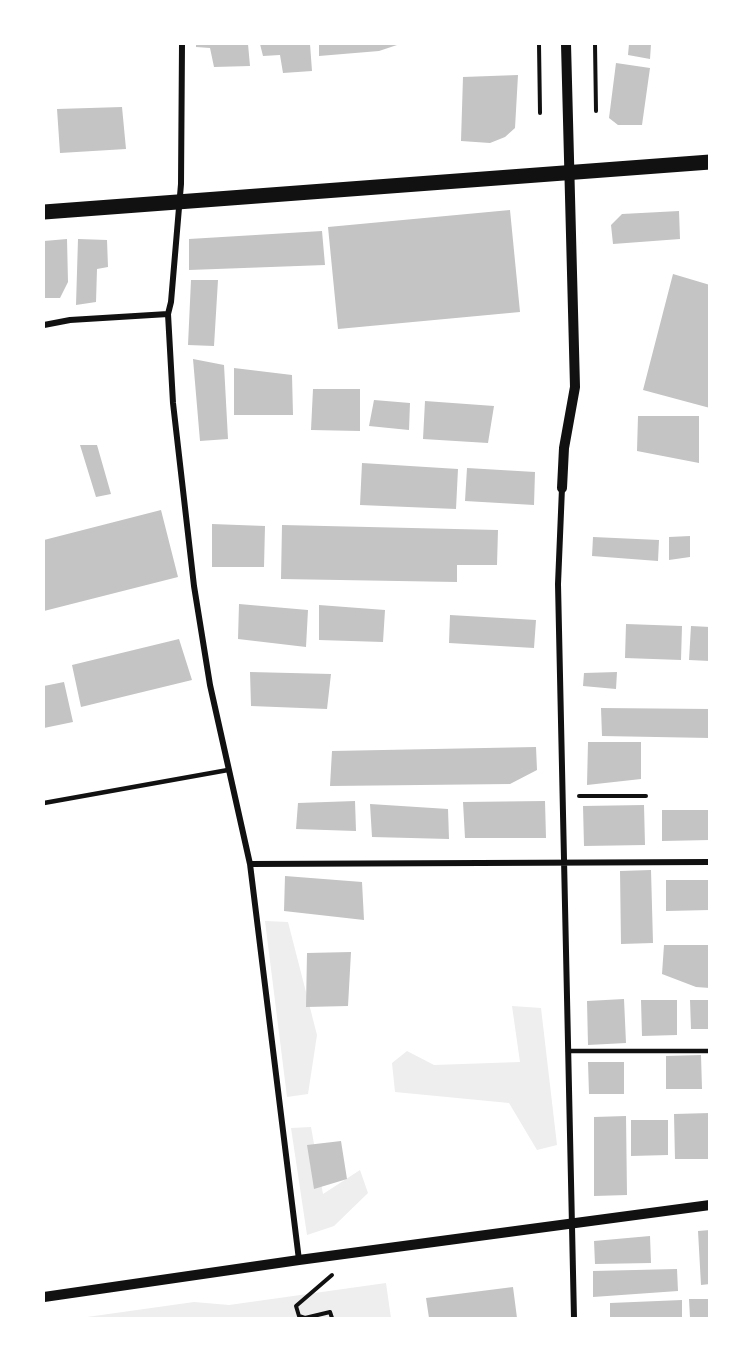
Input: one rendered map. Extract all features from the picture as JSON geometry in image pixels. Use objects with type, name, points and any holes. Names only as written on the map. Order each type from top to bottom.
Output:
[{"type":"main road","points":[[44,212],[710,162]]},
{"type":"street","points":[[182,44],[179,202],[168,314],[173,403],[194,586],[210,685],[250,864],[299,1260]]},
{"type":"street","points":[[566,44],[575,387],[564,448],[558,584],[574,1318]]},
{"type":"street","points":[[44,325],[70,320],[168,314]]},
{"type":"street","points":[[250,864],[710,862]]},
{"type":"street","points":[[44,1297],[572,1222],[710,1205]]},
{"type":"lane","points":[[44,803],[228,770]]},
{"type":"lane","points":[[568,1051],[710,1052]]},
{"type":"path","points":[[540,44],[540,113]]},
{"type":"path","points":[[596,44],[596,111]]},
{"type":"path","points":[[563,795],[646,796]]},
{"type":"path","points":[[332,1318],[330,1312],[305,1318],[299,1316],[296,1306],[333,1274]]},
{"type":"shaded area","points":[[265,921],[288,922],[317,1035],[308,1094],[287,1097]]},
{"type":"shaded area","points":[[512,1006],[541,1008],[557,1145],[537,1150],[509,1103],[395,1092],[392,1063],[407,1051],[434,1065],[520,1062]]},
{"type":"shaded area","points":[[311,1127],[323,1194],[360,1170],[368,1193],[334,1226],[307,1235],[291,1128]]},
{"type":"shaded area","points":[[386,1283],[391,1318],[80,1318],[194,1302],[229,1305]]},
{"type":"building","points":[[196,44],[248,44],[250,66],[214,67],[210,48],[196,47]]},
{"type":"building","points":[[260,44],[310,44],[312,71],[283,73],[280,55],[263,56]]},
{"type":"building","points":[[319,44],[400,44],[379,51],[319,56]]},
{"type":"building","points":[[629,44],[651,44],[650,59],[628,55]]},
{"type":"building","points":[[616,63],[650,68],[642,125],[618,125],[609,118]]},
{"type":"building","points":[[518,75],[515,128],[505,137],[490,143],[461,141],[463,77]]},
{"type":"building","points":[[122,107],[126,149],[60,153],[57,109]]},
{"type":"building","points":[[510,210],[520,312],[338,329],[328,227]]},
{"type":"building","points":[[679,211],[680,239],[613,244],[611,225],[622,214]]},
{"type":"building","points":[[322,231],[325,265],[189,270],[189,239]]},
{"type":"building","points":[[67,239],[68,282],[60,298],[44,298],[44,241]]},
{"type":"building","points":[[78,239],[107,240],[108,267],[97,269],[96,302],[76,305]]},
{"type":"building","points":[[673,274],[710,285],[710,408],[643,390]]},
{"type":"building","points":[[191,280],[218,280],[214,346],[188,345]]},
{"type":"building","points":[[193,359],[224,365],[228,439],[200,441]]},
{"type":"building","points":[[234,368],[292,375],[293,415],[234,415]]},
{"type":"building","points":[[313,389],[360,389],[360,431],[311,430]]},
{"type":"building","points":[[374,400],[410,403],[409,430],[369,426]]},
{"type":"building","points":[[425,401],[494,406],[488,443],[423,439]]},
{"type":"building","points":[[638,416],[699,416],[699,463],[637,451]]},
{"type":"building","points":[[80,445],[97,445],[111,494],[96,497]]},
{"type":"building","points":[[362,463],[458,469],[456,509],[360,505]]},
{"type":"building","points":[[467,468],[535,472],[534,505],[465,501]]},
{"type":"building","points":[[161,510],[178,577],[44,611],[44,540]]},
{"type":"building","points":[[212,524],[265,526],[264,567],[212,567]]},
{"type":"building","points":[[282,525],[498,530],[497,565],[457,565],[457,582],[281,579]]},
{"type":"building","points":[[690,536],[690,557],[669,560],[669,537]]},
{"type":"building","points":[[593,537],[659,540],[658,561],[592,556]]},
{"type":"building","points":[[239,604],[308,610],[306,647],[238,639]]},
{"type":"building","points":[[319,605],[385,610],[383,642],[319,640]]},
{"type":"building","points":[[450,615],[536,620],[534,648],[449,643]]},
{"type":"building","points":[[626,624],[682,626],[681,660],[625,658]]},
{"type":"building","points":[[691,626],[710,627],[710,661],[689,660]]},
{"type":"building","points":[[179,639],[192,680],[81,707],[72,665]]},
{"type":"building","points":[[250,672],[331,674],[327,709],[251,706]]},
{"type":"building","points":[[617,672],[616,689],[583,686],[584,673]]},
{"type":"building","points":[[64,682],[73,722],[44,728],[44,686]]},
{"type":"building","points":[[601,708],[710,709],[710,738],[602,736]]},
{"type":"building","points":[[588,742],[641,742],[641,779],[587,785]]},
{"type":"building","points":[[536,747],[537,770],[510,784],[330,786],[332,751]]},
{"type":"building","points":[[355,801],[356,831],[296,829],[298,803]]},
{"type":"building","points":[[545,801],[546,838],[465,838],[463,802]]},
{"type":"building","points":[[370,804],[448,809],[449,839],[372,837]]},
{"type":"building","points":[[644,805],[645,845],[584,846],[583,806]]},
{"type":"building","points":[[662,810],[709,810],[710,840],[662,841]]},
{"type":"building","points":[[651,870],[653,943],[621,944],[620,871]]},
{"type":"building","points":[[285,876],[362,882],[364,920],[284,911]]},
{"type":"building","points":[[666,880],[710,880],[710,910],[666,911]]},
{"type":"building","points":[[664,945],[710,945],[710,988],[696,987],[662,974]]},
{"type":"building","points":[[351,952],[348,1006],[306,1007],[307,953]]},
{"type":"building","points":[[624,999],[626,1043],[588,1045],[587,1001]]},
{"type":"building","points":[[641,1000],[677,1000],[677,1035],[642,1036]]},
{"type":"building","points":[[690,1000],[710,1000],[710,1029],[691,1029]]},
{"type":"building","points":[[701,1055],[702,1089],[666,1089],[666,1056]]},
{"type":"building","points":[[588,1062],[624,1062],[624,1094],[589,1094]]},
{"type":"building","points":[[710,1113],[710,1159],[675,1159],[674,1114]]},
{"type":"building","points":[[626,1116],[627,1195],[594,1196],[594,1117]]},
{"type":"building","points":[[631,1120],[668,1120],[668,1155],[631,1156]]},
{"type":"building","points":[[341,1141],[347,1179],[314,1189],[307,1145]]},
{"type":"building","points":[[710,1230],[710,1284],[701,1285],[698,1231]]},
{"type":"building","points":[[650,1236],[651,1263],[595,1264],[594,1241]]},
{"type":"building","points":[[677,1269],[678,1291],[593,1297],[593,1271]]},
{"type":"building","points":[[513,1287],[517,1318],[429,1318],[426,1298]]},
{"type":"building","points":[[689,1299],[710,1299],[710,1318],[690,1318]]},
{"type":"building","points":[[682,1300],[682,1318],[610,1318],[610,1303]]}]
